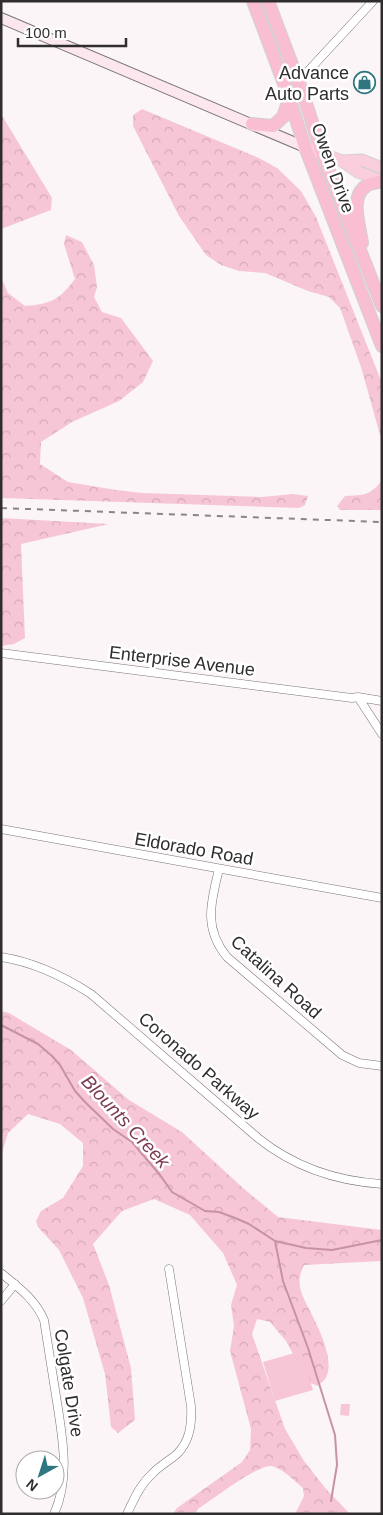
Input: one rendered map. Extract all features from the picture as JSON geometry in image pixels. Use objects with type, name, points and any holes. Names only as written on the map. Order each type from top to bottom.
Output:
[{"type":"highway","name":"Owen Drive","points":[[253,1],[290,99],[305,146],[382,346]]},
{"type":"highway","name":"Owen Drive","points":[[268,1],[322,153],[382,306]]},
{"type":"highway","points":[[252,124],[273,126],[283,117],[290,99]]},
{"type":"highway","points":[[364,263],[356,207],[358,194],[367,185],[382,182]]},
{"type":"main road","points":[[1,18],[342,161],[358,172],[382,182]]},
{"type":"main road","points":[[342,161],[362,160],[382,168]]},
{"type":"street","points":[[298,82],[373,1]]},
{"type":"street","name":"Enterprise Avenue","points":[[1,653],[352,698],[382,700]]},
{"type":"street","points":[[358,697],[382,734]]},
{"type":"street","name":"Eldorado Road","points":[[1,829],[382,898]]},
{"type":"street","name":"Catalina Road","points":[[219,869],[213,894],[210,922],[215,939],[227,957],[342,1055],[359,1064],[382,1066]]},
{"type":"street","name":"Coronado Parkway","points":[[1,957],[40,967],[76,984],[91,994],[258,1138],[284,1157],[302,1166],[338,1178],[382,1184]]},
{"type":"street","points":[[127,1514],[139,1489],[158,1468],[176,1454],[187,1440],[190,1430],[192,1418],[169,1269]]},
{"type":"street","name":"Colgate Drive","points":[[1,1273],[35,1303],[44,1320],[64,1447],[60,1500],[54,1514]]},
{"type":"street","points":[[1,1301],[15,1284]]},
{"type":"green space","points":[[142,109],[259,158],[277,168],[301,191],[316,217],[382,383],[382,442],[361,367],[340,308],[329,297],[308,291],[265,273],[239,271],[221,265],[206,255],[179,216],[133,126],[133,115]]},
{"type":"green space","points":[[1,114],[52,198],[51,210],[1,229]]},
{"type":"green space","points":[[66,235],[82,242],[94,265],[97,287],[94,297],[102,312],[121,318],[153,361],[143,382],[119,401],[72,422],[41,442],[40,464],[68,482],[116,490],[142,493],[262,497],[293,494],[308,496],[305,505],[299,508],[1,498],[1,277],[8,293],[25,306],[54,300],[75,279],[64,244]]},
{"type":"green space","points":[[382,480],[382,510],[340,510],[337,506],[345,496],[366,494],[374,489]]},
{"type":"green space","points":[[1,518],[109,524],[21,544],[25,638],[14,644],[1,646]]},
{"type":"green space","points":[[1,1011],[9,1013],[71,1050],[129,1100],[182,1132],[278,1217],[382,1230],[382,1261],[304,1265],[300,1286],[304,1299],[323,1339],[328,1362],[326,1376],[318,1386],[308,1382],[286,1341],[270,1322],[257,1319],[252,1334],[285,1429],[304,1461],[326,1489],[350,1514],[295,1514],[304,1496],[303,1488],[284,1472],[271,1466],[264,1467],[245,1477],[198,1509],[195,1514],[173,1514],[177,1508],[242,1462],[250,1450],[251,1429],[230,1351],[234,1326],[231,1305],[237,1285],[223,1253],[190,1215],[154,1199],[122,1211],[93,1244],[109,1285],[131,1368],[135,1420],[118,1433],[111,1427],[105,1374],[83,1298],[59,1250],[38,1227],[36,1221],[41,1211],[63,1198],[83,1166],[83,1143],[60,1124],[28,1114],[8,1133],[1,1156]]},
{"type":"green space","points":[[301,1351],[313,1390],[275,1401],[263,1362]]},
{"type":"green space","points":[[341,1404],[350,1404],[349,1416],[340,1415]]},
{"type":"waterway","name":"Blounts Creek","points":[[1,1025],[38,1044],[52,1056],[60,1065],[75,1091],[113,1129],[132,1142],[172,1192],[205,1211],[219,1212],[235,1218],[249,1224],[275,1241],[306,1248],[332,1250],[382,1240]]},
{"type":"waterway","points":[[275,1241],[283,1281],[308,1348],[335,1435],[337,1465],[331,1501]]},
{"type":"railway","points":[[1,508],[382,522]]},
{"type":"place","name":"Advance Auto Parts","points":[[365,83]]}]
